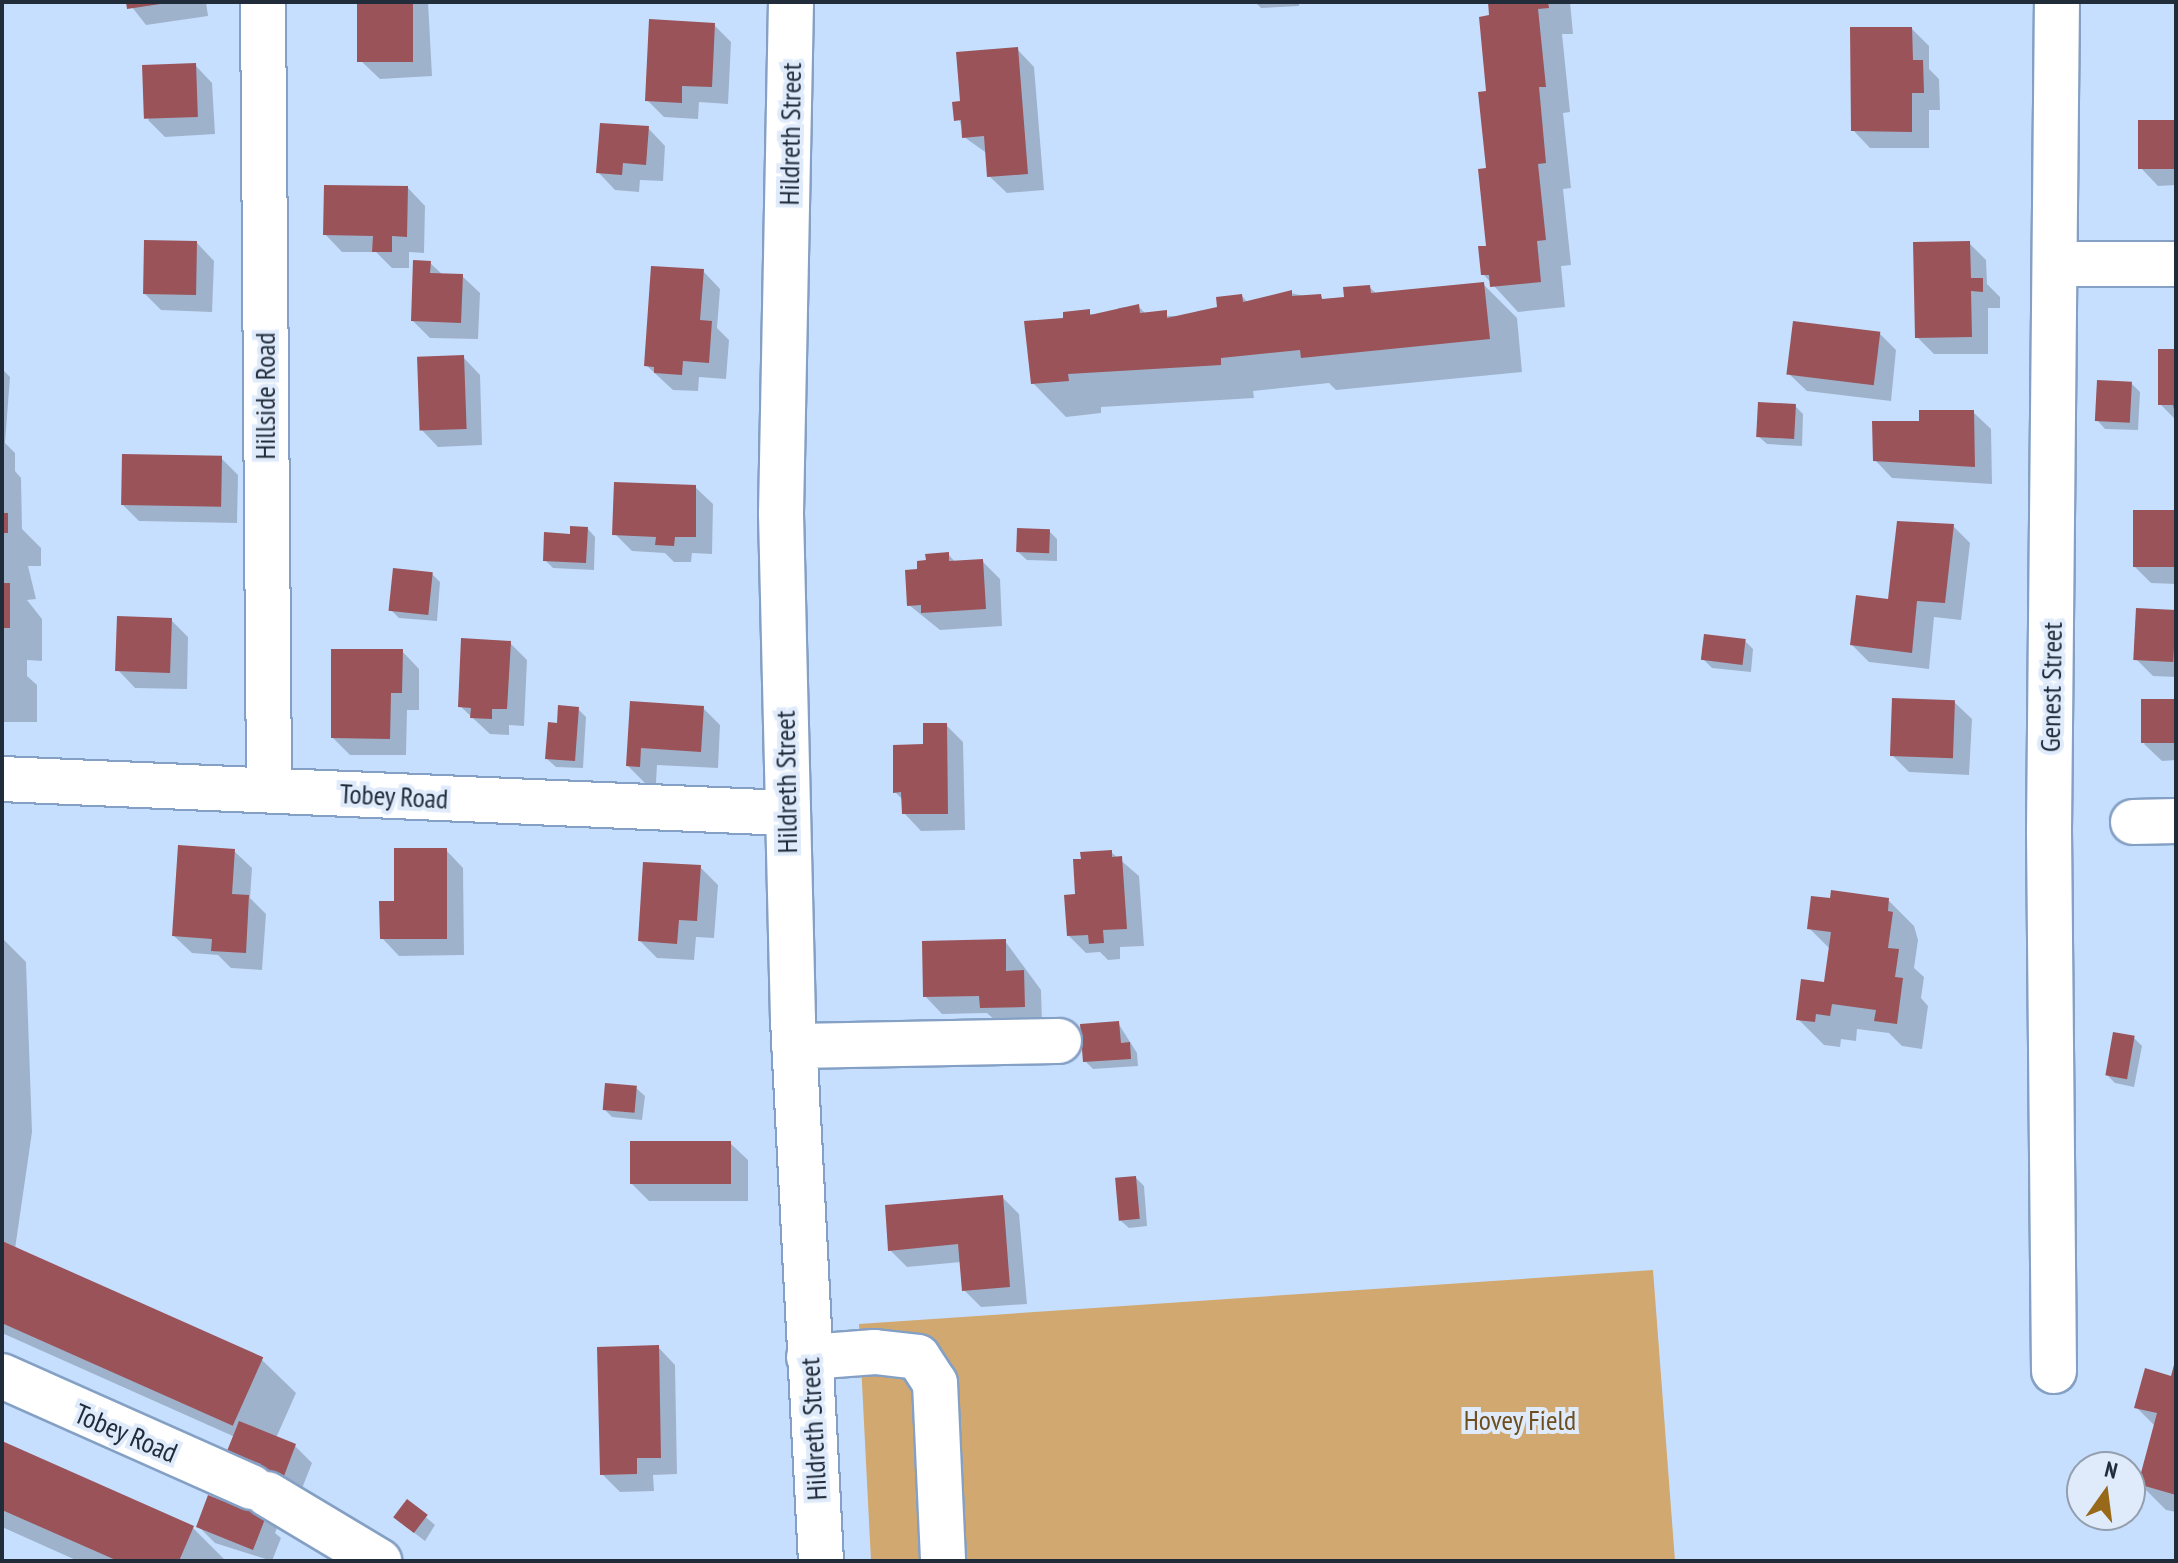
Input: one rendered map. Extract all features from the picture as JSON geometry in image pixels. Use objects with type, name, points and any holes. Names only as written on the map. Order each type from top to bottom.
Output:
[{"type":"street","name":"Hillside Road","points":[[263,2],[269,790]]},
{"type":"street","name":"Hildreth Street","points":[[791,2],[781,514],[794,1046],[821,1561]]},
{"type":"street","name":"Genest Street","points":[[2054,1371],[2049,831],[2057,264],[2057,2]]},
{"type":"street","points":[[2057,264],[2176,264]]},
{"type":"street","name":"Tobey Road","points":[[2,779],[787,813]]},
{"type":"street","points":[[2133,822],[2176,821]]},
{"type":"street","points":[[794,1046],[1059,1041]]},
{"type":"street","points":[[809,1357],[875,1352],[918,1357],[935,1383],[943,1561]]},
{"type":"street","name":"Tobey Road","points":[[2,1376],[259,1490],[379,1561]]},
{"type":"green space","name":"Hovey Field","points":[[1653,1270],[1675,1561],[871,1561],[859,1324]]},
{"type":"building","points":[[126,2],[160,2],[160,4],[127,9]]},
{"type":"building","points":[[357,2],[413,2],[413,62],[357,62]]},
{"type":"building","points":[[1488,2],[1548,2],[1549,8],[1538,9],[1546,87],[1539,87],[1546,163],[1538,164],[1546,240],[1537,241],[1541,282],[1490,287],[1489,275],[1481,275],[1478,246],[1486,246],[1478,169],[1486,168],[1478,92],[1486,91],[1479,17],[1489,15]]},
{"type":"building","points":[[649,19],[715,23],[712,87],[682,86],[682,103],[645,101]]},
{"type":"building","points":[[1850,27],[1912,27],[1913,60],[1923,60],[1924,93],[1912,93],[1912,132],[1851,131]]},
{"type":"building","points":[[1018,47],[1028,174],[987,177],[984,136],[962,138],[961,120],[954,121],[952,102],[960,101],[956,52]]},
{"type":"building","points":[[196,63],[198,117],[144,119],[142,65]]},
{"type":"building","points":[[2138,120],[2176,120],[2176,169],[2138,169]]},
{"type":"building","points":[[600,123],[649,126],[646,165],[623,163],[622,175],[596,173]]},
{"type":"building","points":[[324,185],[408,186],[407,237],[392,236],[392,252],[372,252],[373,236],[323,235]]},
{"type":"building","points":[[144,240],[197,241],[196,295],[143,294]]},
{"type":"building","points":[[1970,241],[1971,278],[1983,278],[1983,292],[1971,291],[1972,337],[1915,338],[1913,242]]},
{"type":"building","points":[[413,260],[431,261],[430,273],[463,274],[461,323],[411,321]]},
{"type":"building","points":[[651,266],[704,269],[700,320],[712,321],[709,363],[683,361],[682,375],[654,373],[654,367],[644,366]]},
{"type":"building","points":[[1484,282],[1490,339],[1301,358],[1300,350],[1221,358],[1221,365],[1068,374],[1069,381],[1031,384],[1024,321],[1063,318],[1063,312],[1090,309],[1090,315],[1139,304],[1140,313],[1167,310],[1167,318],[1217,307],[1216,297],[1242,294],[1243,302],[1292,290],[1292,296],[1321,294],[1322,299],[1344,297],[1343,287],[1370,285],[1371,293]]},
{"type":"building","points":[[1793,321],[1880,332],[1874,385],[1786,375]]},
{"type":"building","points":[[2158,349],[2176,349],[2176,418],[2173,405],[2158,405]]},
{"type":"building","points":[[464,355],[467,429],[420,431],[417,357]]},
{"type":"building","points":[[2097,380],[2132,382],[2130,423],[2095,421]]},
{"type":"building","points":[[1758,402],[1796,404],[1794,439],[1756,437]]},
{"type":"building","points":[[1919,410],[1974,410],[1975,467],[1873,461],[1872,421],[1919,421]]},
{"type":"building","points":[[122,454],[222,456],[221,507],[121,505]]},
{"type":"building","points":[[614,482],[696,485],[696,537],[675,537],[674,546],[655,545],[656,537],[612,535]]},
{"type":"building","points":[[2133,510],[2176,510],[2176,567],[2133,567]]},
{"type":"building","points":[[2,513],[8,513],[8,533],[2,533]]},
{"type":"building","points":[[1897,521],[1954,524],[1945,603],[1917,601],[1912,653],[1850,645],[1856,595],[1888,599]]},
{"type":"building","points":[[570,526],[588,527],[586,563],[543,561],[544,532],[570,534]]},
{"type":"building","points":[[1017,528],[1050,529],[1049,553],[1016,552]]},
{"type":"building","points":[[949,552],[949,561],[983,559],[986,609],[921,613],[921,605],[907,606],[905,570],[917,569],[917,561],[926,560],[925,554]]},
{"type":"building","points":[[393,568],[433,572],[428,615],[389,611]]},
{"type":"building","points":[[2,583],[10,583],[10,628],[2,628]]},
{"type":"building","points":[[2136,608],[2176,610],[2173,662],[2133,660]]},
{"type":"building","points":[[117,616],[172,618],[170,673],[115,671]]},
{"type":"building","points":[[1704,634],[1746,639],[1743,665],[1701,660]]},
{"type":"building","points":[[461,638],[511,641],[507,709],[492,709],[492,719],[470,718],[471,708],[458,707]]},
{"type":"building","points":[[331,649],[403,649],[402,693],[391,693],[390,739],[331,738]]},
{"type":"building","points":[[1892,698],[1955,700],[1953,758],[1890,756]]},
{"type":"building","points":[[2141,699],[2176,699],[2176,743],[2141,743]]},
{"type":"building","points":[[630,701],[704,706],[701,752],[641,748],[640,767],[626,766]]},
{"type":"building","points":[[558,705],[579,707],[575,761],[545,759],[548,722],[557,723]]},
{"type":"building","points":[[923,723],[947,723],[948,814],[902,814],[901,792],[893,793],[893,745],[923,744]]},
{"type":"building","points":[[178,845],[235,849],[232,894],[249,895],[246,953],[211,951],[212,939],[172,936]]},
{"type":"building","points":[[394,848],[447,848],[447,939],[380,939],[379,901],[394,901]]},
{"type":"building","points":[[1112,850],[1112,857],[1122,856],[1127,929],[1103,930],[1104,943],[1089,944],[1088,935],[1067,936],[1064,895],[1075,894],[1073,859],[1081,859],[1080,852]]},
{"type":"building","points":[[643,862],[701,865],[697,921],[679,920],[677,944],[638,941]]},
{"type":"building","points":[[1831,890],[1889,898],[1888,911],[1893,912],[1888,948],[1899,949],[1895,977],[1903,978],[1897,1024],[1874,1021],[1876,1010],[1832,1004],[1830,1016],[1816,1014],[1815,1022],[1796,1020],[1801,979],[1824,982],[1831,932],[1807,929],[1811,896],[1830,898]]},
{"type":"building","points":[[1006,939],[1006,971],[1024,970],[1025,1007],[980,1008],[979,996],[923,997],[922,941]]},
{"type":"building","points":[[1119,1021],[1121,1043],[1130,1042],[1131,1059],[1083,1062],[1080,1024]]},
{"type":"building","points":[[2113,1032],[2135,1036],[2127,1079],[2105,1075]]},
{"type":"building","points":[[605,1083],[637,1086],[635,1113],[603,1110]]},
{"type":"building","points":[[630,1141],[731,1141],[731,1184],[630,1184]]},
{"type":"building","points":[[1136,1176],[1140,1219],[1119,1221],[1115,1178]]},
{"type":"building","points":[[1003,1195],[1010,1287],[962,1291],[958,1244],[888,1251],[885,1205]]},
{"type":"building","points":[[2,1241],[263,1357],[233,1426],[2,1323]]},
{"type":"building","points":[[659,1345],[661,1458],[637,1458],[637,1474],[600,1475],[597,1347]]},
{"type":"building","points":[[2176,1361],[2176,1495],[2146,1486],[2146,1454],[2157,1413],[2134,1408],[2145,1368],[2171,1376]]},
{"type":"building","points":[[239,1421],[296,1444],[284,1476],[275,1472],[258,1517],[265,1519],[253,1550],[196,1527],[208,1495],[243,1509],[261,1464],[227,1451]]},
{"type":"building","points":[[2,1441],[194,1526],[179,1561],[118,1561],[2,1510]]},
{"type":"building","points":[[407,1499],[428,1515],[414,1533],[393,1517]]}]
